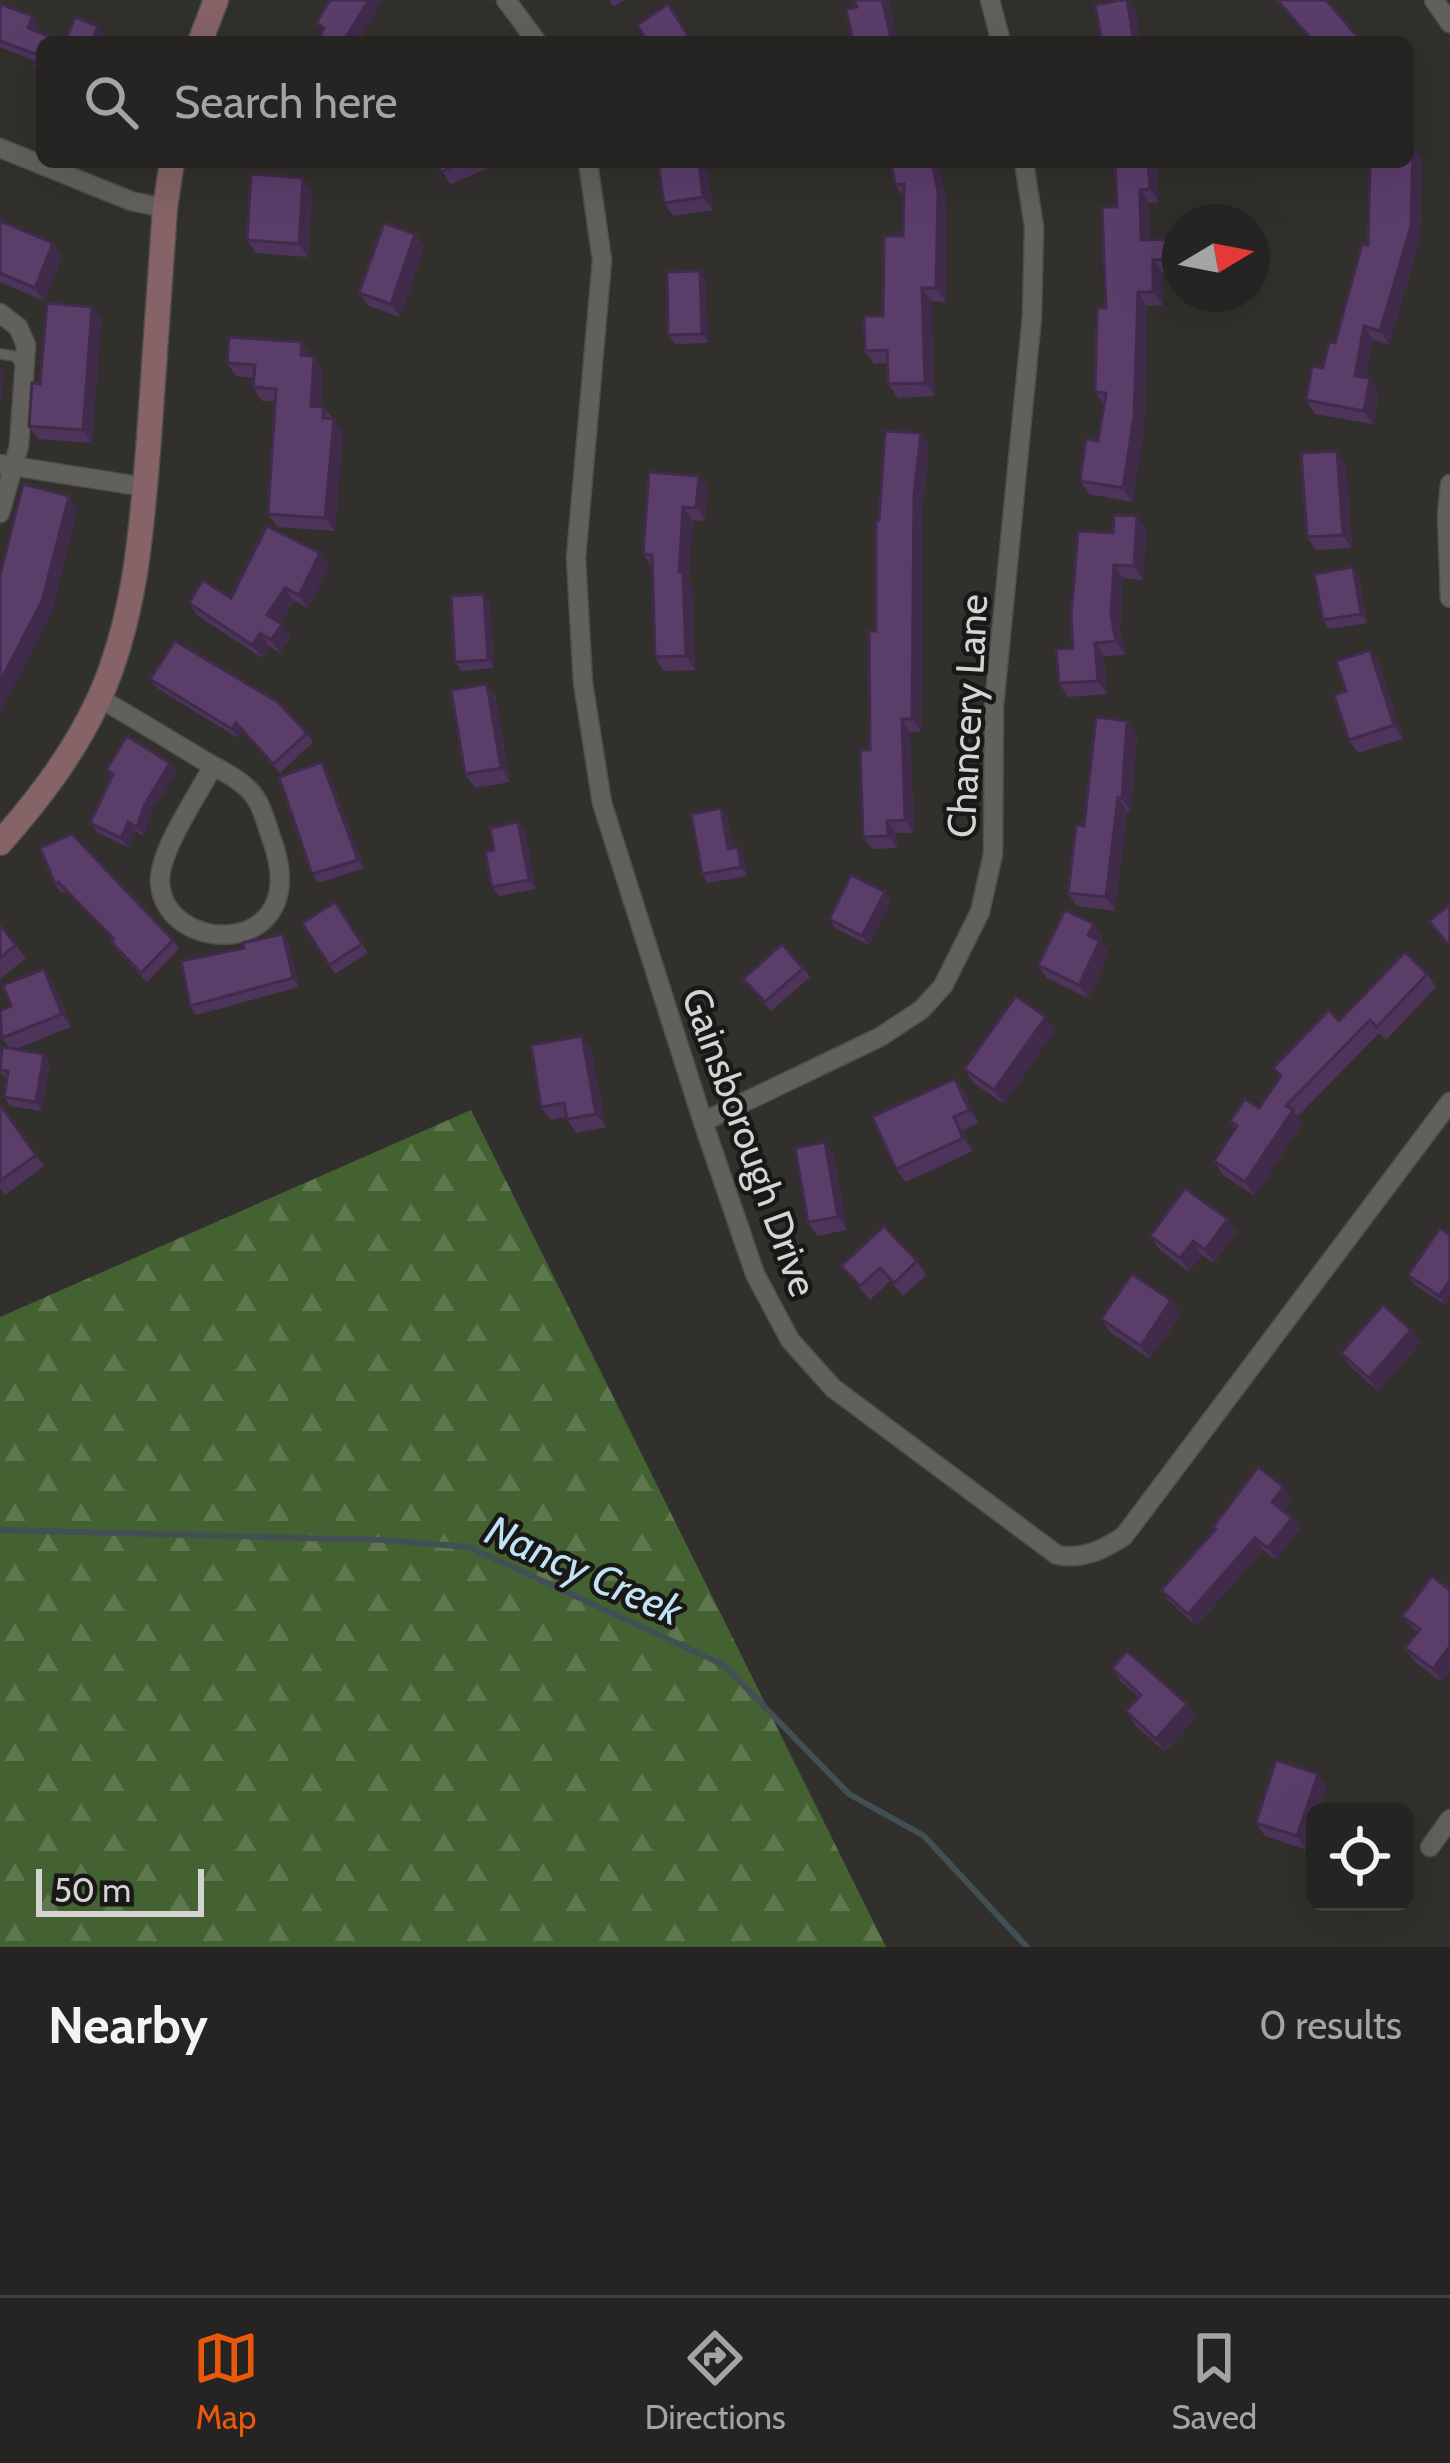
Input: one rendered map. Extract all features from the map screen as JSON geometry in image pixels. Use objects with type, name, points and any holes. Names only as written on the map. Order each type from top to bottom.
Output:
[{"type":"street","points":[[202,36],[215,0]]},
{"type":"street","points":[[506,0],[532,36]]},
{"type":"street","points":[[990,0],[999,36]]},
{"type":"street","points":[[1434,0],[1450,23]]},
{"type":"street","points":[[0,148],[36,163]]},
{"type":"street","points":[[49,168],[130,201],[165,208]]},
{"type":"street","points":[[0,843],[9,815],[78,739],[99,698],[128,614],[145,487],[171,168]]},
{"type":"street","name":"Gainsborough Drive","points":[[589,168],[602,260],[576,558],[588,725],[608,823],[755,1274],[790,1340],[833,1388],[1057,1555],[1073,1558],[1107,1547],[1124,1537],[1450,1102]]},
{"type":"street","name":"Chancery Lane","points":[[703,1122],[880,1037],[920,1010],[944,986],[980,912],[993,854],[994,706],[1032,316],[1034,227],[1025,168]]},
{"type":"street","points":[[0,313],[23,335],[25,369],[0,513]]},
{"type":"street","points":[[7,465],[145,487]]},
{"type":"street","points":[[1450,484],[1450,598]]},
{"type":"street","points":[[99,698],[212,766],[248,788],[257,800],[283,883],[272,913],[260,925],[216,935],[180,920],[167,906],[159,877],[164,857],[212,766]]},
{"type":"street","points":[[1430,1847],[1450,1820]]},
{"type":"lane","points":[[0,354],[14,356],[25,369]]},
{"type":"green space","points":[[471,1110],[886,1947],[0,1947],[0,1317]]},
{"type":"building","points":[[330,0],[369,0],[347,36],[320,36],[324,28],[316,23]]},
{"type":"building","points":[[854,0],[882,0],[891,36],[852,36],[846,9],[857,7]]},
{"type":"building","points":[[1127,0],[1133,36],[1101,36],[1095,5]]},
{"type":"building","points":[[1277,0],[1326,0],[1357,36],[1309,36]]},
{"type":"building","points":[[0,4],[33,16],[28,28],[48,36],[36,36],[36,54],[0,41]]},
{"type":"building","points":[[668,4],[688,36],[644,36],[637,25]]},
{"type":"building","points":[[75,17],[98,26],[94,36],[67,36]]},
{"type":"building","points":[[659,168],[700,168],[703,197],[664,203]]},
{"type":"building","points":[[892,168],[933,168],[938,191],[936,288],[922,288],[925,383],[888,384],[887,350],[865,351],[864,316],[883,316],[884,236],[903,236],[904,184],[895,185]]},
{"type":"building","points":[[1115,168],[1148,168],[1150,189],[1140,190],[1141,240],[1162,239],[1162,260],[1153,260],[1153,292],[1138,292],[1134,416],[1123,488],[1080,481],[1086,439],[1098,441],[1106,393],[1095,392],[1097,308],[1106,308],[1102,207],[1117,207]]},
{"type":"building","points":[[1370,168],[1412,168],[1411,226],[1380,331],[1364,326],[1355,376],[1370,378],[1364,411],[1306,400],[1312,366],[1323,368],[1329,342],[1335,343],[1362,244],[1368,245]]},
{"type":"building","points":[[251,174],[303,178],[299,244],[247,240]]},
{"type":"building","points":[[0,221],[53,243],[35,288],[0,273]]},
{"type":"building","points":[[384,223],[415,234],[391,304],[359,293]]},
{"type":"building","points":[[700,271],[702,334],[668,335],[667,272]]},
{"type":"building","points":[[47,303],[92,307],[83,430],[29,426],[32,383],[40,384]]},
{"type":"building","points":[[229,337],[302,342],[301,355],[314,356],[311,406],[324,407],[323,418],[334,419],[325,518],[268,514],[276,389],[253,387],[255,365],[227,363]]},
{"type":"building","points":[[885,431],[921,433],[914,495],[912,719],[902,719],[905,820],[887,821],[888,836],[863,837],[860,750],[870,750],[869,631],[876,631],[876,520]]},
{"type":"building","points":[[1337,451],[1343,535],[1307,537],[1301,453]]},
{"type":"building","points":[[649,472],[699,476],[696,508],[683,507],[679,572],[683,572],[686,656],[655,657],[652,555],[643,554]]},
{"type":"building","points":[[23,484],[69,496],[42,601],[0,682],[0,575]]},
{"type":"building","points":[[1114,515],[1137,516],[1134,566],[1114,565],[1111,615],[1116,641],[1095,643],[1098,681],[1059,683],[1056,649],[1073,648],[1078,531],[1113,533]]},
{"type":"building","points":[[267,526],[320,553],[299,595],[285,588],[267,615],[282,624],[271,640],[260,633],[252,645],[189,603],[203,580],[231,598]]},
{"type":"building","points":[[1353,567],[1361,614],[1323,620],[1314,574]]},
{"type":"building","points":[[484,594],[488,660],[455,662],[451,596]]},
{"type":"building","points":[[175,641],[278,702],[307,733],[273,764],[236,723],[232,729],[150,679]]},
{"type":"building","points":[[1370,650],[1394,725],[1349,740],[1334,695],[1346,691],[1336,661]]},
{"type":"building","points":[[487,684],[501,768],[465,774],[451,690]]},
{"type":"building","points":[[1096,717],[1127,721],[1122,798],[1118,798],[1106,897],[1068,893],[1076,825],[1084,826]]},
{"type":"building","points":[[127,736],[170,763],[137,827],[128,822],[121,838],[90,823],[113,774],[106,770]]},
{"type":"building","points":[[322,762],[358,860],[312,874],[279,777]]},
{"type":"building","points":[[721,808],[728,849],[738,847],[741,867],[702,874],[691,814]]},
{"type":"building","points":[[518,822],[529,880],[492,887],[485,852],[494,850],[490,828]]},
{"type":"building","points":[[72,834],[173,940],[141,973],[111,942],[114,939],[55,884],[40,848]]},
{"type":"building","points":[[851,875],[885,892],[862,936],[829,919]]},
{"type":"building","points":[[335,902],[362,944],[329,965],[302,923]]},
{"type":"building","points":[[1450,904],[1450,947],[1429,921]]},
{"type":"building","points":[[1065,910],[1094,924],[1088,935],[1100,941],[1079,985],[1038,965]]},
{"type":"building","points":[[0,925],[16,945],[0,958]]},
{"type":"building","points":[[283,934],[293,978],[190,1006],[181,961]]},
{"type":"building","points":[[782,944],[803,968],[765,1002],[743,979]]},
{"type":"building","points":[[1405,952],[1427,974],[1377,1027],[1370,1020],[1286,1106],[1293,1110],[1245,1182],[1214,1161],[1237,1126],[1230,1121],[1245,1099],[1259,1108],[1281,1076],[1273,1068],[1329,1010],[1339,1021]]},
{"type":"building","points":[[44,969],[62,1014],[2,1038],[0,1011],[11,1006],[3,985]]},
{"type":"building","points":[[1016,996],[1046,1017],[994,1090],[964,1069]]},
{"type":"building","points":[[582,1036],[596,1114],[567,1119],[564,1103],[541,1107],[531,1045]]},
{"type":"building","points":[[2,1047],[44,1054],[36,1102],[4,1097],[8,1071],[0,1070]]},
{"type":"building","points":[[955,1079],[969,1110],[954,1117],[963,1138],[896,1169],[872,1117]]},
{"type":"building","points":[[0,1109],[36,1155],[0,1181]]},
{"type":"building","points":[[825,1142],[838,1217],[808,1222],[795,1148]]},
{"type":"building","points":[[1185,1188],[1228,1219],[1205,1250],[1193,1241],[1180,1258],[1150,1236]]},
{"type":"building","points":[[884,1226],[917,1261],[894,1283],[880,1268],[860,1286],[841,1266]]},
{"type":"building","points":[[1440,1228],[1450,1235],[1450,1280],[1439,1296],[1408,1275]]},
{"type":"building","points":[[1132,1274],[1171,1300],[1141,1346],[1101,1319]]},
{"type":"building","points":[[1383,1305],[1411,1330],[1369,1378],[1341,1353]]},
{"type":"building","points":[[1258,1467],[1284,1487],[1272,1502],[1292,1518],[1268,1548],[1255,1538],[1188,1614],[1161,1590],[1216,1529],[1213,1527]]},
{"type":"building","points":[[1432,1576],[1450,1590],[1450,1646],[1433,1669],[1405,1648],[1420,1629],[1402,1616]]},
{"type":"building","points":[[1127,1651],[1187,1704],[1156,1739],[1126,1711],[1141,1695],[1112,1668]]},
{"type":"building","points":[[1276,1760],[1318,1774],[1297,1836],[1256,1823]]},
{"type":"waterway","name":"Nancy Creek","points":[[0,1530],[383,1540],[469,1547],[724,1665],[849,1794],[924,1836],[1027,1947]]}]
